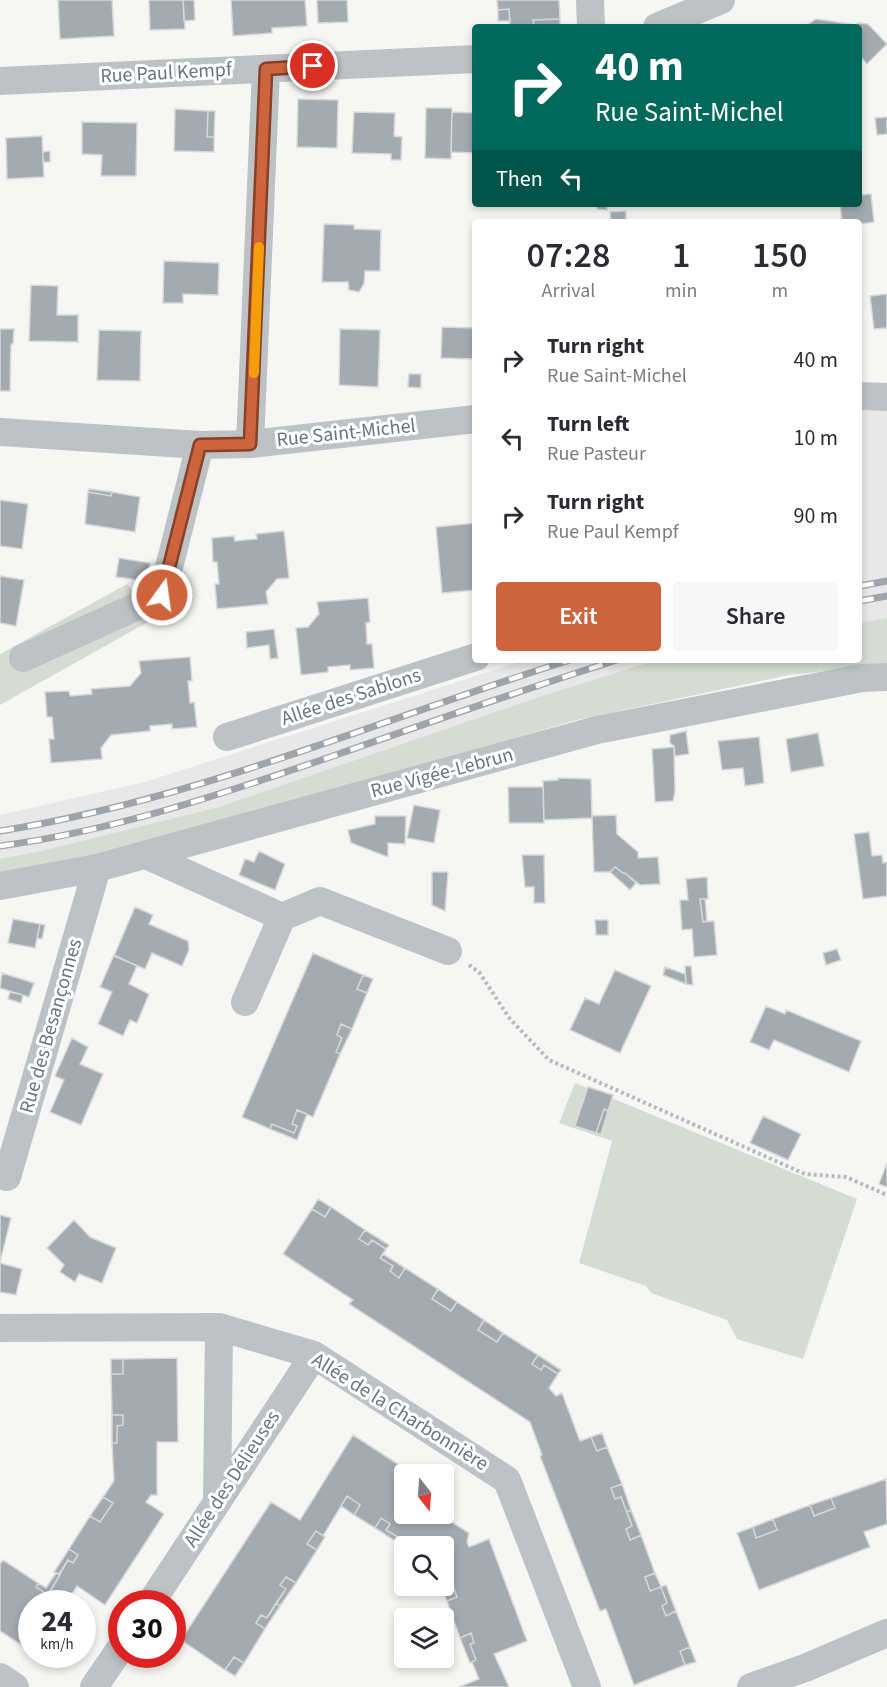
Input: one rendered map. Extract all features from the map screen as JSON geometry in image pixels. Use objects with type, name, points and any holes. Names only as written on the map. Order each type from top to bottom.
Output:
[{"type":"street","points":[[591,0],[591,24]]},
{"type":"street","points":[[664,24],[721,0]]},
{"type":"street","name":"Rue Paul Kempf","points":[[0,81],[472,59]]},
{"type":"street","points":[[250,444],[266,69]]},
{"type":"street","points":[[862,396],[887,397]]},
{"type":"street","name":"Rue Saint-Michel","points":[[0,432],[200,445],[250,444],[472,419]]},
{"type":"street","points":[[23,658],[162,595],[200,445]]},
{"type":"street","name":"Allée des Sablons","points":[[227,737],[472,658]]},
{"type":"street","name":"Rue Vigée-Lebrun","points":[[0,886],[97,868],[597,730],[862,678],[887,677]]},
{"type":"street","points":[[146,855],[282,917]]},
{"type":"street","name":"Rue des Besançonnes","points":[[0,1175],[7,1177],[97,868]]},
{"type":"street","points":[[245,1002],[282,917],[320,901],[448,951]]},
{"type":"street","points":[[217,1502],[219,1327]]},
{"type":"street","name":"Allée de la Charbonnière","points":[[0,1328],[219,1327],[314,1355],[507,1480],[587,1687]]},
{"type":"street","name":"Allée des Délieuses","points":[[159,1590],[314,1355]]},
{"type":"street","points":[[751,1687],[799,1678],[887,1633]]},
{"type":"street","points":[[94,1687],[108,1666]]},
{"type":"street","points":[[0,1677],[15,1687]]},
{"type":"path","points":[[448,951],[479,972],[510,1019],[549,1060],[805,1174],[846,1177],[887,1195]]},
{"type":"shaded area","points":[[887,410],[887,664],[789,675],[572,721],[0,869],[0,815],[145,782],[517,663],[862,663],[862,411]]},
{"type":"shaded area","points":[[127,584],[155,618],[0,705],[0,654]]},
{"type":"shaded area","points":[[887,618],[887,664],[789,675],[572,721],[220,823],[0,878],[0,859],[42,851],[216,808],[542,696],[647,663],[862,663],[862,623]]},
{"type":"shaded area","points":[[575,1083],[857,1199],[803,1359],[737,1339],[727,1320],[651,1293],[646,1286],[579,1263],[612,1141],[559,1123]]},
{"type":"building","points":[[58,0],[112,0],[114,36],[60,39]]},
{"type":"building","points":[[149,0],[183,0],[185,29],[150,30]]},
{"type":"building","points":[[183,0],[194,0],[195,20],[184,21]]},
{"type":"building","points":[[231,0],[305,0],[307,26],[272,28],[272,33],[233,36]]},
{"type":"building","points":[[317,0],[347,0],[348,22],[318,23]]},
{"type":"building","points":[[497,0],[559,0],[560,19],[533,20],[534,24],[510,24],[509,9],[498,10]]},
{"type":"building","points":[[509,9],[510,21],[498,21],[498,10]]},
{"type":"building","points":[[560,19],[560,24],[534,24],[533,20]]},
{"type":"building","points":[[816,19],[848,24],[808,24]]},
{"type":"building","points":[[859,23],[868,24],[887,44],[867,64],[862,58],[862,24],[857,24]]},
{"type":"building","points":[[298,99],[338,100],[337,148],[297,147]]},
{"type":"building","points":[[426,108],[452,108],[451,159],[425,158]]},
{"type":"building","points":[[175,109],[208,111],[207,137],[214,137],[214,152],[174,151]]},
{"type":"building","points":[[208,111],[215,111],[214,137],[207,137]]},
{"type":"building","points":[[354,112],[395,113],[394,136],[402,137],[401,160],[391,160],[391,154],[352,153]]},
{"type":"building","points":[[452,112],[472,113],[472,153],[451,152]]},
{"type":"building","points":[[887,117],[887,134],[877,135],[875,118]]},
{"type":"building","points":[[82,122],[137,123],[136,176],[101,176],[102,155],[82,154]]},
{"type":"building","points":[[42,136],[44,177],[7,179],[6,138]]},
{"type":"building","points":[[50,151],[50,162],[43,162],[43,152]]},
{"type":"building","points":[[871,194],[874,222],[862,224],[862,219],[842,219],[840,207],[862,207],[862,195]]},
{"type":"building","points":[[597,207],[607,207],[607,210],[597,209]]},
{"type":"building","points":[[626,211],[626,219],[611,219],[610,212]]},
{"type":"building","points":[[324,224],[354,225],[354,229],[381,230],[380,271],[365,271],[364,284],[359,292],[349,290],[348,282],[322,282]]},
{"type":"building","points":[[164,261],[219,263],[218,295],[183,294],[183,303],[163,303]]},
{"type":"building","points":[[31,285],[58,286],[57,315],[78,315],[78,342],[29,341]]},
{"type":"building","points":[[887,294],[887,328],[874,329],[870,296]]},
{"type":"building","points":[[442,327],[472,328],[472,359],[441,358]]},
{"type":"building","points":[[0,329],[14,329],[13,344],[11,344],[10,391],[0,391]]},
{"type":"building","points":[[340,329],[380,330],[378,387],[339,385]]},
{"type":"building","points":[[99,330],[141,331],[140,381],[97,380]]},
{"type":"building","points":[[409,374],[421,374],[421,388],[408,387]]},
{"type":"building","points":[[89,489],[112,492],[111,496],[88,492]]},
{"type":"building","points":[[88,492],[111,496],[112,492],[140,497],[135,532],[85,524]]},
{"type":"building","points":[[0,500],[28,504],[22,549],[0,546]]},
{"type":"building","points":[[472,523],[472,590],[442,593],[436,527]]},
{"type":"building","points":[[284,531],[289,578],[277,579],[266,592],[268,604],[217,609],[215,584],[219,584],[217,562],[213,562],[212,538],[234,536],[235,541],[257,539],[256,534]]},
{"type":"building","points":[[119,558],[150,563],[147,581],[116,577]]},
{"type":"building","points":[[0,576],[24,580],[16,626],[0,623]]},
{"type":"building","points":[[368,598],[370,622],[366,623],[367,644],[372,644],[374,668],[350,670],[350,665],[328,667],[328,672],[301,675],[296,628],[308,627],[319,614],[317,602]]},
{"type":"building","points":[[274,629],[278,658],[270,659],[269,645],[247,648],[246,632]]},
{"type":"building","points":[[190,657],[192,681],[188,681],[190,703],[194,702],[197,727],[172,729],[172,724],[150,726],[150,731],[111,735],[101,748],[102,759],[51,763],[49,739],[54,739],[52,717],[47,717],[45,692],[69,691],[70,696],[92,694],[91,689],[130,686],[141,673],[139,661]]},
{"type":"building","points":[[686,731],[689,754],[675,756],[674,746],[670,743],[670,735]]},
{"type":"building","points":[[818,733],[824,766],[791,772],[786,739]]},
{"type":"building","points":[[759,737],[764,783],[745,786],[743,768],[722,770],[718,741]]},
{"type":"building","points":[[674,747],[675,792],[673,801],[655,802],[652,749]]},
{"type":"building","points":[[558,778],[591,779],[592,818],[544,820],[543,781],[558,780]]},
{"type":"building","points":[[508,787],[543,787],[544,823],[509,823]]},
{"type":"building","points":[[414,805],[440,810],[434,843],[407,838]]},
{"type":"building","points":[[616,815],[617,834],[638,852],[638,858],[658,857],[660,884],[640,885],[615,867],[610,872],[594,872],[592,816]]},
{"type":"building","points":[[375,816],[406,816],[405,844],[388,843],[388,857],[351,843],[348,830],[375,824]]},
{"type":"building","points":[[869,832],[872,856],[882,855],[883,863],[887,862],[887,896],[863,899],[854,834]]},
{"type":"building","points":[[259,851],[285,864],[275,890],[239,875],[245,859],[254,862]]},
{"type":"building","points":[[522,855],[544,855],[545,903],[534,903],[534,887],[525,887]]},
{"type":"building","points":[[615,867],[636,883],[630,890],[610,872]]},
{"type":"building","points":[[432,872],[448,872],[445,911],[432,905]]},
{"type":"building","points":[[707,877],[708,899],[700,899],[703,922],[714,921],[717,955],[694,957],[692,929],[682,930],[680,900],[688,900],[686,879]]},
{"type":"building","points":[[700,899],[705,899],[707,921],[703,922]]},
{"type":"building","points":[[135,907],[153,915],[149,924],[188,941],[189,950],[182,966],[152,953],[145,969],[114,956]]},
{"type":"building","points":[[13,919],[40,924],[35,948],[8,943]]},
{"type":"building","points":[[595,920],[608,920],[608,935],[596,935]]},
{"type":"building","points":[[40,924],[45,925],[42,939],[37,938]]},
{"type":"building","points":[[837,949],[841,960],[826,965],[823,953]]},
{"type":"building","points":[[313,953],[363,975],[357,989],[367,993],[352,1029],[341,1024],[337,1035],[342,1038],[336,1052],[340,1054],[313,1117],[297,1110],[292,1124],[297,1126],[294,1133],[272,1124],[270,1129],[242,1117]]},
{"type":"building","points":[[114,955],[137,966],[129,984],[149,994],[137,1023],[130,1020],[123,1036],[98,1024],[112,992],[100,987]]},
{"type":"building","points":[[685,966],[691,966],[693,985],[686,984]]},
{"type":"building","points":[[665,967],[685,974],[686,984],[663,975]]},
{"type":"building","points":[[615,970],[651,986],[620,1053],[570,1030],[585,998],[599,1004]]},
{"type":"building","points":[[2,973],[34,983],[29,997],[0,988]]},
{"type":"building","points":[[363,975],[373,979],[367,993],[357,989]]},
{"type":"building","points":[[10,992],[23,995],[21,1003],[8,999]]},
{"type":"building","points":[[766,1006],[785,1014],[786,1010],[861,1041],[849,1072],[774,1040],[769,1050],[750,1042]]},
{"type":"building","points":[[341,1024],[352,1029],[340,1054],[336,1052],[342,1038],[337,1035]]},
{"type":"building","points":[[72,1038],[88,1047],[80,1064],[103,1074],[81,1125],[50,1112],[64,1080],[55,1076]]},
{"type":"building","points":[[588,1087],[613,1095],[608,1111],[604,1109],[596,1133],[575,1126]]},
{"type":"building","points":[[604,1109],[608,1111],[601,1134],[596,1133]]},
{"type":"building","points":[[297,1110],[307,1114],[297,1140],[270,1129],[272,1124],[294,1133],[297,1126],[292,1124]]},
{"type":"building","points":[[763,1116],[801,1134],[788,1160],[750,1143]]},
{"type":"building","points":[[887,1163],[887,1187],[879,1184]]},
{"type":"building","points":[[318,1199],[331,1207],[325,1217],[312,1209]]},
{"type":"building","points":[[331,1207],[365,1230],[359,1239],[368,1245],[372,1240],[386,1249],[380,1258],[393,1266],[390,1271],[399,1278],[405,1268],[438,1289],[432,1299],[451,1311],[457,1302],[484,1320],[478,1330],[497,1342],[503,1333],[538,1355],[532,1364],[541,1370],[544,1365],[558,1374],[549,1388],[556,1396],[562,1393],[580,1441],[591,1437],[597,1451],[607,1447],[622,1484],[611,1488],[615,1499],[621,1497],[632,1526],[626,1529],[630,1540],[641,1535],[655,1573],[645,1577],[650,1591],[661,1587],[667,1603],[662,1606],[666,1616],[676,1611],[690,1647],[680,1651],[685,1665],[634,1685],[606,1609],[600,1611],[540,1456],[542,1455],[530,1422],[349,1304],[353,1300],[283,1254],[312,1209],[325,1217]]},
{"type":"building","points":[[0,1215],[11,1218],[0,1262]]},
{"type":"building","points":[[74,1220],[90,1237],[116,1248],[102,1283],[79,1274],[75,1282],[60,1272],[64,1265],[47,1248]]},
{"type":"building","points":[[365,1230],[389,1245],[386,1249],[372,1240],[368,1245],[359,1239]]},
{"type":"building","points":[[383,1254],[405,1268],[399,1278],[390,1271],[393,1266],[380,1258]]},
{"type":"building","points":[[0,1263],[22,1269],[16,1295],[0,1292]]},
{"type":"building","points":[[438,1289],[457,1302],[451,1311],[432,1299]]},
{"type":"building","points":[[484,1320],[503,1333],[497,1342],[478,1330]]},
{"type":"building","points":[[538,1355],[561,1370],[558,1374],[544,1365],[541,1370],[532,1364]]},
{"type":"building","points":[[177,1358],[178,1442],[157,1442],[157,1495],[151,1495],[146,1502],[164,1514],[115,1590],[108,1590],[108,1600],[105,1605],[96,1599],[96,1590],[83,1590],[77,1586],[75,1590],[51,1590],[68,1560],[73,1563],[78,1555],[69,1549],[90,1516],[100,1522],[113,1503],[103,1497],[114,1481],[112,1443],[117,1443],[117,1426],[123,1425],[123,1415],[112,1415],[111,1374],[123,1374],[123,1359]]},
{"type":"building","points":[[111,1359],[123,1359],[123,1374],[111,1374]]},
{"type":"building","points":[[112,1415],[123,1415],[123,1425],[117,1426],[117,1443],[112,1443]]},
{"type":"building","points":[[602,1433],[607,1447],[597,1451],[591,1437]]},
{"type":"building","points":[[353,1435],[398,1464],[394,1464],[394,1524],[454,1524],[469,1533],[467,1542],[469,1547],[489,1539],[527,1641],[494,1654],[509,1687],[459,1687],[479,1679],[472,1662],[476,1660],[470,1644],[474,1643],[471,1633],[460,1638],[454,1621],[454,1608],[449,1608],[447,1601],[457,1597],[454,1589],[454,1536],[396,1536],[386,1530],[390,1524],[381,1518],[375,1528],[354,1515],[360,1505],[347,1496],[323,1536],[316,1531],[307,1544],[317,1550],[296,1583],[286,1577],[280,1585],[286,1589],[267,1618],[261,1615],[256,1623],[265,1629],[244,1663],[234,1657],[225,1670],[186,1643],[186,1632],[271,1502],[300,1520]]},
{"type":"building","points":[[886,1479],[887,1524],[864,1532],[870,1547],[759,1590],[737,1533],[753,1527],[756,1538],[777,1530],[773,1519],[810,1505],[814,1516],[835,1508],[831,1498]]},
{"type":"building","points":[[622,1484],[631,1510],[627,1512],[621,1497],[615,1499],[611,1488]]},
{"type":"building","points":[[347,1496],[360,1505],[354,1515],[341,1506]]},
{"type":"building","points":[[103,1497],[113,1503],[100,1522],[90,1516]]},
{"type":"building","points":[[831,1498],[835,1508],[814,1516],[810,1505]]},
{"type":"building","points":[[631,1510],[641,1535],[630,1540],[626,1529],[632,1526],[627,1512]]},
{"type":"building","points":[[381,1518],[390,1524],[386,1530],[396,1536],[394,1536],[394,1540],[375,1528]]},
{"type":"building","points":[[773,1519],[777,1530],[756,1538],[753,1527]]},
{"type":"building","points":[[316,1531],[325,1537],[317,1550],[307,1544]]},
{"type":"building","points":[[69,1549],[78,1555],[73,1563],[68,1560],[59,1574],[54,1572]]},
{"type":"building","points":[[3,1560],[38,1583],[36,1587],[40,1590],[18,1590],[18,1643],[0,1631],[0,1564]]},
{"type":"building","points":[[56,1573],[60,1575],[51,1590],[40,1590],[36,1587],[38,1583],[46,1588]]},
{"type":"building","points":[[655,1573],[661,1587],[650,1591],[645,1577]]},
{"type":"building","points":[[286,1577],[296,1583],[280,1606],[276,1603],[286,1589],[280,1585]]},
{"type":"building","points":[[666,1585],[676,1611],[666,1616],[662,1606],[667,1603],[661,1587]]},
{"type":"building","points":[[454,1589],[457,1597],[447,1601],[445,1596],[454,1596]]},
{"type":"building","points":[[276,1603],[280,1606],[265,1629],[256,1623],[261,1615],[267,1618]]},
{"type":"building","points":[[471,1633],[474,1643],[470,1644],[476,1660],[470,1663],[460,1638]]},
{"type":"building","points":[[690,1647],[696,1662],[685,1665],[680,1651]]},
{"type":"building","points":[[234,1657],[244,1663],[235,1676],[225,1670]]},
{"type":"railway","points":[[862,586],[887,581]]},
{"type":"railway","points":[[862,601],[887,596]]},
{"type":"railway","points":[[0,831],[145,800],[217,779],[561,663]]},
{"type":"railway","points":[[0,846],[85,831],[210,797],[608,663]]},
{"type":"slow traffic","points":[[254,373],[259,247]]},
{"type":"route","points":[[162,595],[200,445],[250,444],[266,69],[313,66]]}]
